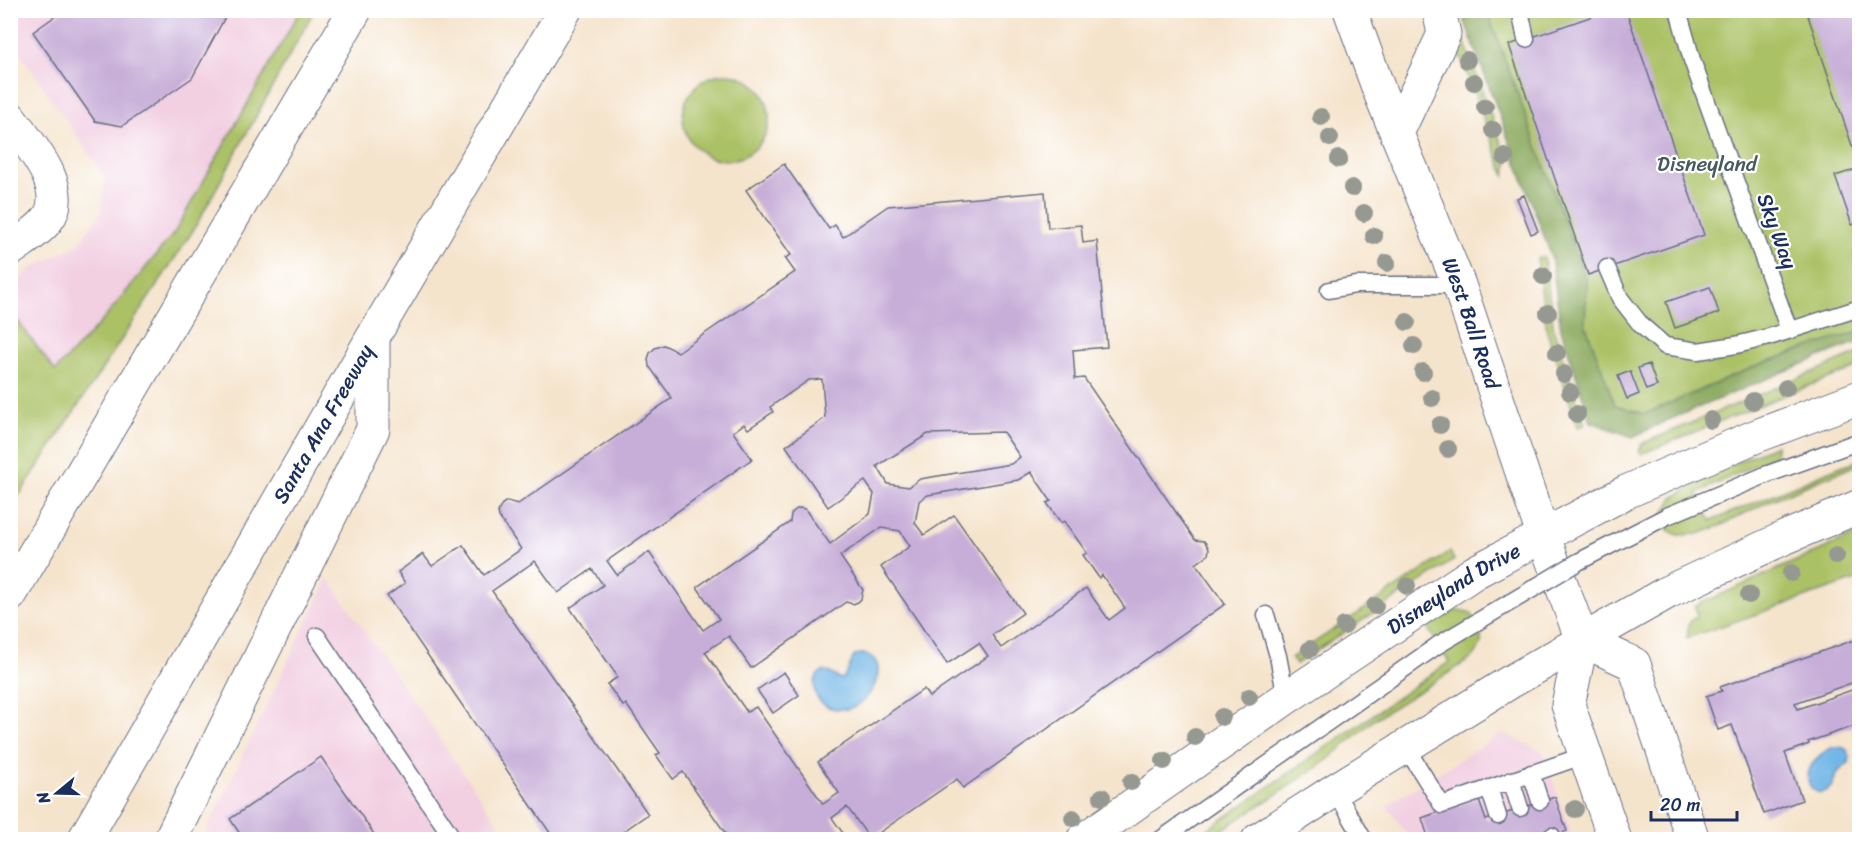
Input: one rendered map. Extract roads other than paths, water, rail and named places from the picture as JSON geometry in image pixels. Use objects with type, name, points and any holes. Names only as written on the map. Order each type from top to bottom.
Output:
[{"type":"main road","points":[[10,595],[355,10]]},
{"type":"main road","name":"Santa Ana Freeway","points":[[84,840],[373,336],[565,10]]},
{"type":"main road","name":"West Ball Road","points":[[1350,10],[1379,90],[1459,285],[1543,535],[1582,639]]},
{"type":"main road","points":[[1397,133],[1444,33],[1439,10]]},
{"type":"main road","points":[[10,118],[44,167],[54,193],[52,212],[46,222],[10,250]]},
{"type":"main road","points":[[170,840],[373,429],[373,336]]},
{"type":"main road","name":"Disneyland Drive","points":[[1083,840],[1286,698],[1475,572],[1640,486],[1754,437],[1860,397]]},
{"type":"main road","points":[[1258,840],[1335,790],[1582,639],[1668,592],[1784,538],[1860,506]]},
{"type":"main road","points":[[1582,639],[1568,705],[1612,839]]},
{"type":"main road","points":[[1582,639],[1634,664],[1693,840]]},
{"type":"lane","points":[[1520,10],[1526,39]]},
{"type":"lane","name":"Sky Way","points":[[1678,10],[1692,60],[1789,330]]},
{"type":"lane","points":[[1607,268],[1620,298],[1641,325],[1665,346],[1698,351],[1736,345],[1860,308]]},
{"type":"lane","points":[[1329,290],[1356,285],[1459,285]]},
{"type":"lane","points":[[1160,840],[1438,645],[1578,562],[1667,516],[1768,474],[1860,441]]},
{"type":"lane","points":[[1266,615],[1278,656],[1286,698]]},
{"type":"lane","points":[[317,636],[454,840]]},
{"type":"lane","points":[[1406,746],[1442,805],[1585,755]]},
{"type":"lane","points":[[1531,773],[1540,801]]},
{"type":"lane","points":[[1511,780],[1520,808]]},
{"type":"lane","points":[[1489,788],[1498,816]]},
{"type":"lane","points":[[1335,790],[1364,840]]},
{"type":"water","points":[[862,654],[872,657],[877,664],[876,682],[871,692],[856,706],[847,709],[834,709],[824,705],[815,692],[816,678],[825,671],[842,679],[855,655]]},
{"type":"water","points":[[1833,747],[1847,749],[1850,756],[1849,763],[1838,772],[1829,789],[1816,792],[1808,781],[1812,764],[1820,755]]},
{"type":"park label","name":"Disneyland","points":[[1707,164]]}]
